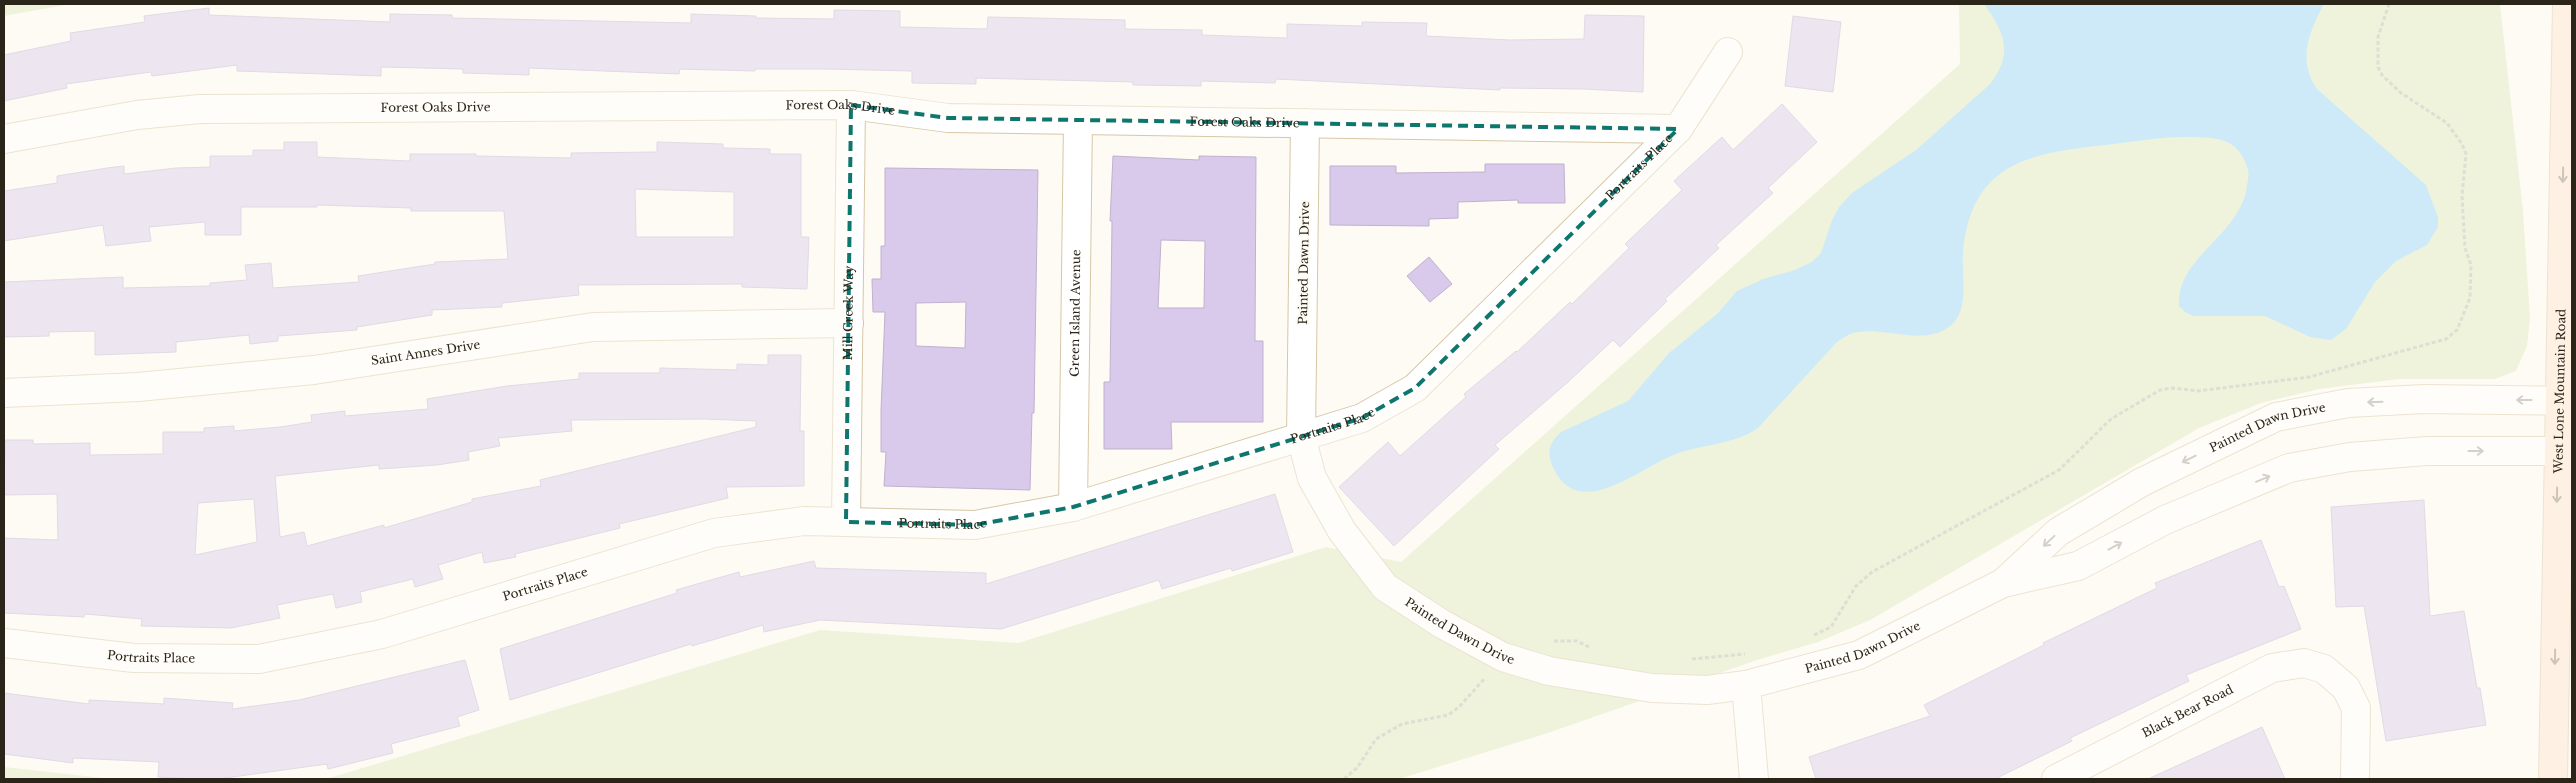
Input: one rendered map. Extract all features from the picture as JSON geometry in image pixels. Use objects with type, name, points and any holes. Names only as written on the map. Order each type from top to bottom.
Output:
[{"type":"main road","name":"West Lone Mountain Road","points":[[2553,779],[2566,401],[2567,4]]},
{"type":"street","name":"Portraits Place","points":[[4,643],[134,658],[259,659],[382,634],[714,533],[804,521],[975,525],[1074,507],[1362,418],[1416,388],[1678,129],[1728,52]]},
{"type":"street","name":"Forest Oaks Drive","points":[[4,139],[137,115],[200,109],[852,106],[948,118],[1678,129]]},
{"type":"street","name":"Mill Creek Way","points":[[846,522],[852,106]]},
{"type":"street","name":"Green Island Avenue","points":[[1074,507],[1078,120]]},
{"type":"street","name":"Painted Dawn Drive","points":[[1305,123],[1301,437],[1312,478],[1342,531],[1385,587],[1442,624],[1503,658],[1549,671],[1652,688],[1707,690],[1746,685],[1859,655],[2003,583],[2078,566],[2165,520],[2289,468],[2350,457],[2398,453],[2565,450]]},
{"type":"street","name":"Saint Annes Drive","points":[[4,393],[138,387],[314,370],[593,327],[849,323]]},
{"type":"street","name":"Painted Dawn Drive","points":[[2003,583],[2058,532],[2142,482],[2276,417],[2348,403],[2424,399],[2566,401]]},
{"type":"street","name":"Black Bear Road","points":[[2056,779],[2272,668],[2304,663],[2324,670],[2346,688],[2356,708],[2355,779]]},
{"type":"street","points":[[1746,685],[1754,779]]},
{"type":"path","points":[[1810,638],[1831,627],[1856,586],[1872,572],[2058,470],[2111,419],[2160,390],[2172,388],[2198,391],[2309,377],[2446,339],[2457,330],[2470,298],[2471,265],[2465,248],[2462,196],[2466,154],[2462,144],[2447,123],[2401,93],[2382,75],[2378,67],[2378,37],[2389,4]]},
{"type":"path","points":[[1344,779],[1357,768],[1376,739],[1402,724],[1448,715],[1459,708],[1481,681],[1512,660],[1554,641],[1577,641],[1594,649]]},
{"type":"path","points":[[1687,659],[1751,653]]},
{"type":"highlighted area","points":[[851,105],[948,118],[1678,129],[1415,388],[1362,418],[1073,507],[975,525],[846,522]]},
{"type":"green space","points":[[4,4],[71,4],[4,16]]},
{"type":"green space","points":[[1959,4],[2500,4],[2523,211],[2530,318],[2527,346],[2516,371],[2495,379],[2399,379],[2319,389],[2261,403],[2199,428],[1870,620],[1818,642],[1760,659],[1545,734],[1399,779],[326,779],[820,630],[1018,643],[1326,547],[1401,562],[1960,64]]},
{"type":"green space","points":[[4,767],[112,779],[4,779]]},
{"type":"water","points":[[1984,4],[2324,4],[2307,46],[2306,57],[2311,78],[2317,89],[2426,185],[2438,217],[2438,227],[2427,245],[2396,261],[2375,282],[2346,329],[2331,340],[2310,337],[2265,316],[2193,316],[2179,306],[2181,289],[2187,273],[2234,218],[2242,203],[2248,181],[2248,170],[2238,150],[2232,144],[2224,141],[2185,137],[2053,152],[2009,168],[1992,180],[1978,198],[1969,221],[1963,251],[1963,302],[1956,320],[1949,327],[1938,333],[1914,336],[1865,331],[1853,333],[1837,342],[1758,428],[1748,434],[1726,442],[1671,456],[1607,488],[1591,492],[1576,490],[1563,482],[1552,465],[1549,455],[1552,443],[1561,432],[1628,401],[1669,353],[1717,314],[1737,291],[1763,279],[1792,271],[1812,262],[1821,253],[1832,220],[1839,207],[1852,193],[1916,150],[1989,85],[2002,63],[2004,44],[1997,25]]},
{"type":"building","points":[[209,8],[209,15],[390,22],[390,14],[452,15],[452,18],[691,23],[691,14],[756,16],[756,18],[834,19],[834,10],[900,11],[900,27],[987,29],[988,17],[1125,20],[1125,29],[1202,30],[1202,35],[1287,38],[1287,24],[1362,26],[1362,22],[1427,23],[1426,36],[1510,40],[1584,39],[1585,15],[1644,16],[1643,92],[1583,89],[1500,88],[1500,90],[1276,79],[1275,83],[1201,81],[1201,86],[1133,85],[1133,82],[976,78],[976,84],[912,83],[912,71],[825,69],[755,69],[755,71],[680,69],[679,74],[529,68],[529,75],[463,73],[463,69],[381,67],[381,76],[237,71],[237,65],[152,76],[151,72],[66,84],[67,88],[4,101],[4,55],[71,41],[70,33],[145,22],[144,16]]},
{"type":"building","points":[[1793,16],[1841,22],[1833,92],[1785,86]]},
{"type":"building","points":[[1782,104],[1817,142],[1768,188],[1773,193],[1716,245],[1719,248],[1665,299],[1667,301],[1620,347],[1613,340],[1495,445],[1499,449],[1394,546],[1339,487],[1388,442],[1400,456],[1466,397],[1464,394],[1517,352],[1570,302],[1572,304],[1629,248],[1625,244],[1682,190],[1674,181],[1722,137],[1733,150]]},
{"type":"building","points":[[284,142],[317,142],[317,157],[410,161],[410,154],[476,154],[476,156],[571,158],[571,153],[657,152],[657,142],[723,144],[723,148],[770,149],[770,154],[801,154],[801,237],[809,237],[807,289],[742,287],[742,284],[578,285],[579,295],[502,303],[502,307],[432,310],[432,315],[357,327],[357,330],[278,336],[278,341],[250,344],[249,335],[176,342],[176,352],[95,355],[95,331],[49,332],[49,336],[4,337],[4,282],[123,277],[123,288],[210,286],[210,283],[247,280],[245,265],[271,263],[273,288],[359,282],[358,276],[435,264],[435,262],[508,259],[504,211],[411,211],[411,208],[317,205],[317,207],[241,207],[241,235],[205,235],[205,222],[149,227],[151,241],[106,246],[103,225],[4,241],[4,191],[57,183],[57,176],[107,168],[124,166],[124,174],[176,168],[210,167],[210,156],[253,156],[253,150],[284,150]],"holes":[[[635,189],[734,192],[734,237],[636,237]]]},
{"type":"building","points":[[1113,156],[1199,160],[1199,156],[1256,157],[1255,341],[1263,341],[1263,422],[1171,422],[1172,449],[1104,449],[1104,382],[1110,382],[1112,221],[1110,221]],"holes":[[[1161,240],[1205,241],[1204,308],[1158,308]]]},
{"type":"building","points":[[1485,164],[1564,164],[1565,203],[1518,203],[1518,200],[1458,202],[1458,218],[1429,219],[1429,226],[1330,225],[1330,166],[1396,166],[1396,173],[1485,172]]},
{"type":"building","points":[[885,168],[1038,170],[1034,413],[1032,413],[1030,490],[884,486],[886,452],[881,452],[881,410],[885,312],[873,312],[872,279],[881,279],[881,246],[885,246]],"holes":[[[966,302],[965,348],[916,346],[916,303]]]},
{"type":"building","points":[[1429,257],[1452,284],[1430,302],[1407,276]]},
{"type":"building","points":[[768,355],[801,355],[800,431],[804,431],[804,486],[726,487],[728,498],[619,524],[620,528],[515,554],[516,557],[484,563],[482,552],[438,565],[443,579],[415,587],[413,579],[360,592],[362,602],[336,608],[333,594],[277,605],[280,618],[231,628],[141,626],[142,619],[85,614],[84,617],[4,613],[4,538],[58,540],[57,494],[4,495],[5,440],[33,440],[33,444],[90,443],[90,455],[163,454],[163,432],[204,432],[204,428],[234,426],[234,431],[280,427],[312,422],[311,415],[345,411],[345,416],[428,409],[427,399],[507,386],[579,379],[579,373],[660,373],[660,368],[737,370],[737,364],[768,365]],"holes":[[[704,419],[756,421],[756,427],[540,480],[541,486],[472,499],[472,502],[384,528],[384,525],[307,546],[304,532],[280,537],[275,476],[379,465],[379,469],[437,465],[469,460],[468,452],[500,446],[498,438],[572,431],[571,420]],[[254,499],[257,542],[195,555],[198,503]]]},
{"type":"building","points":[[1275,494],[1293,552],[1232,571],[1231,568],[1162,589],[1159,580],[1001,629],[820,620],[764,632],[763,625],[692,646],[691,644],[510,700],[500,649],[677,593],[676,590],[739,572],[740,577],[814,561],[816,568],[986,573],[986,584]]},
{"type":"building","points":[[2424,500],[2430,616],[2464,611],[2477,688],[2480,688],[2486,725],[2386,741],[2364,606],[2336,607],[2331,507]]},
{"type":"building","points":[[2261,540],[2279,587],[2284,586],[2301,629],[2186,675],[2189,681],[2070,738],[2072,741],[1995,779],[1816,779],[1809,757],[1930,716],[1924,705],[2044,645],[2043,643],[2157,588],[2155,583]]},
{"type":"building","points":[[465,660],[479,710],[457,717],[460,726],[391,744],[393,753],[328,769],[327,764],[218,779],[195,779],[158,777],[159,762],[73,758],[73,763],[4,754],[4,693],[89,704],[89,700],[164,704],[164,698],[233,703],[232,709],[299,700]]},
{"type":"building","points":[[2262,727],[2285,779],[2148,779]]}]
